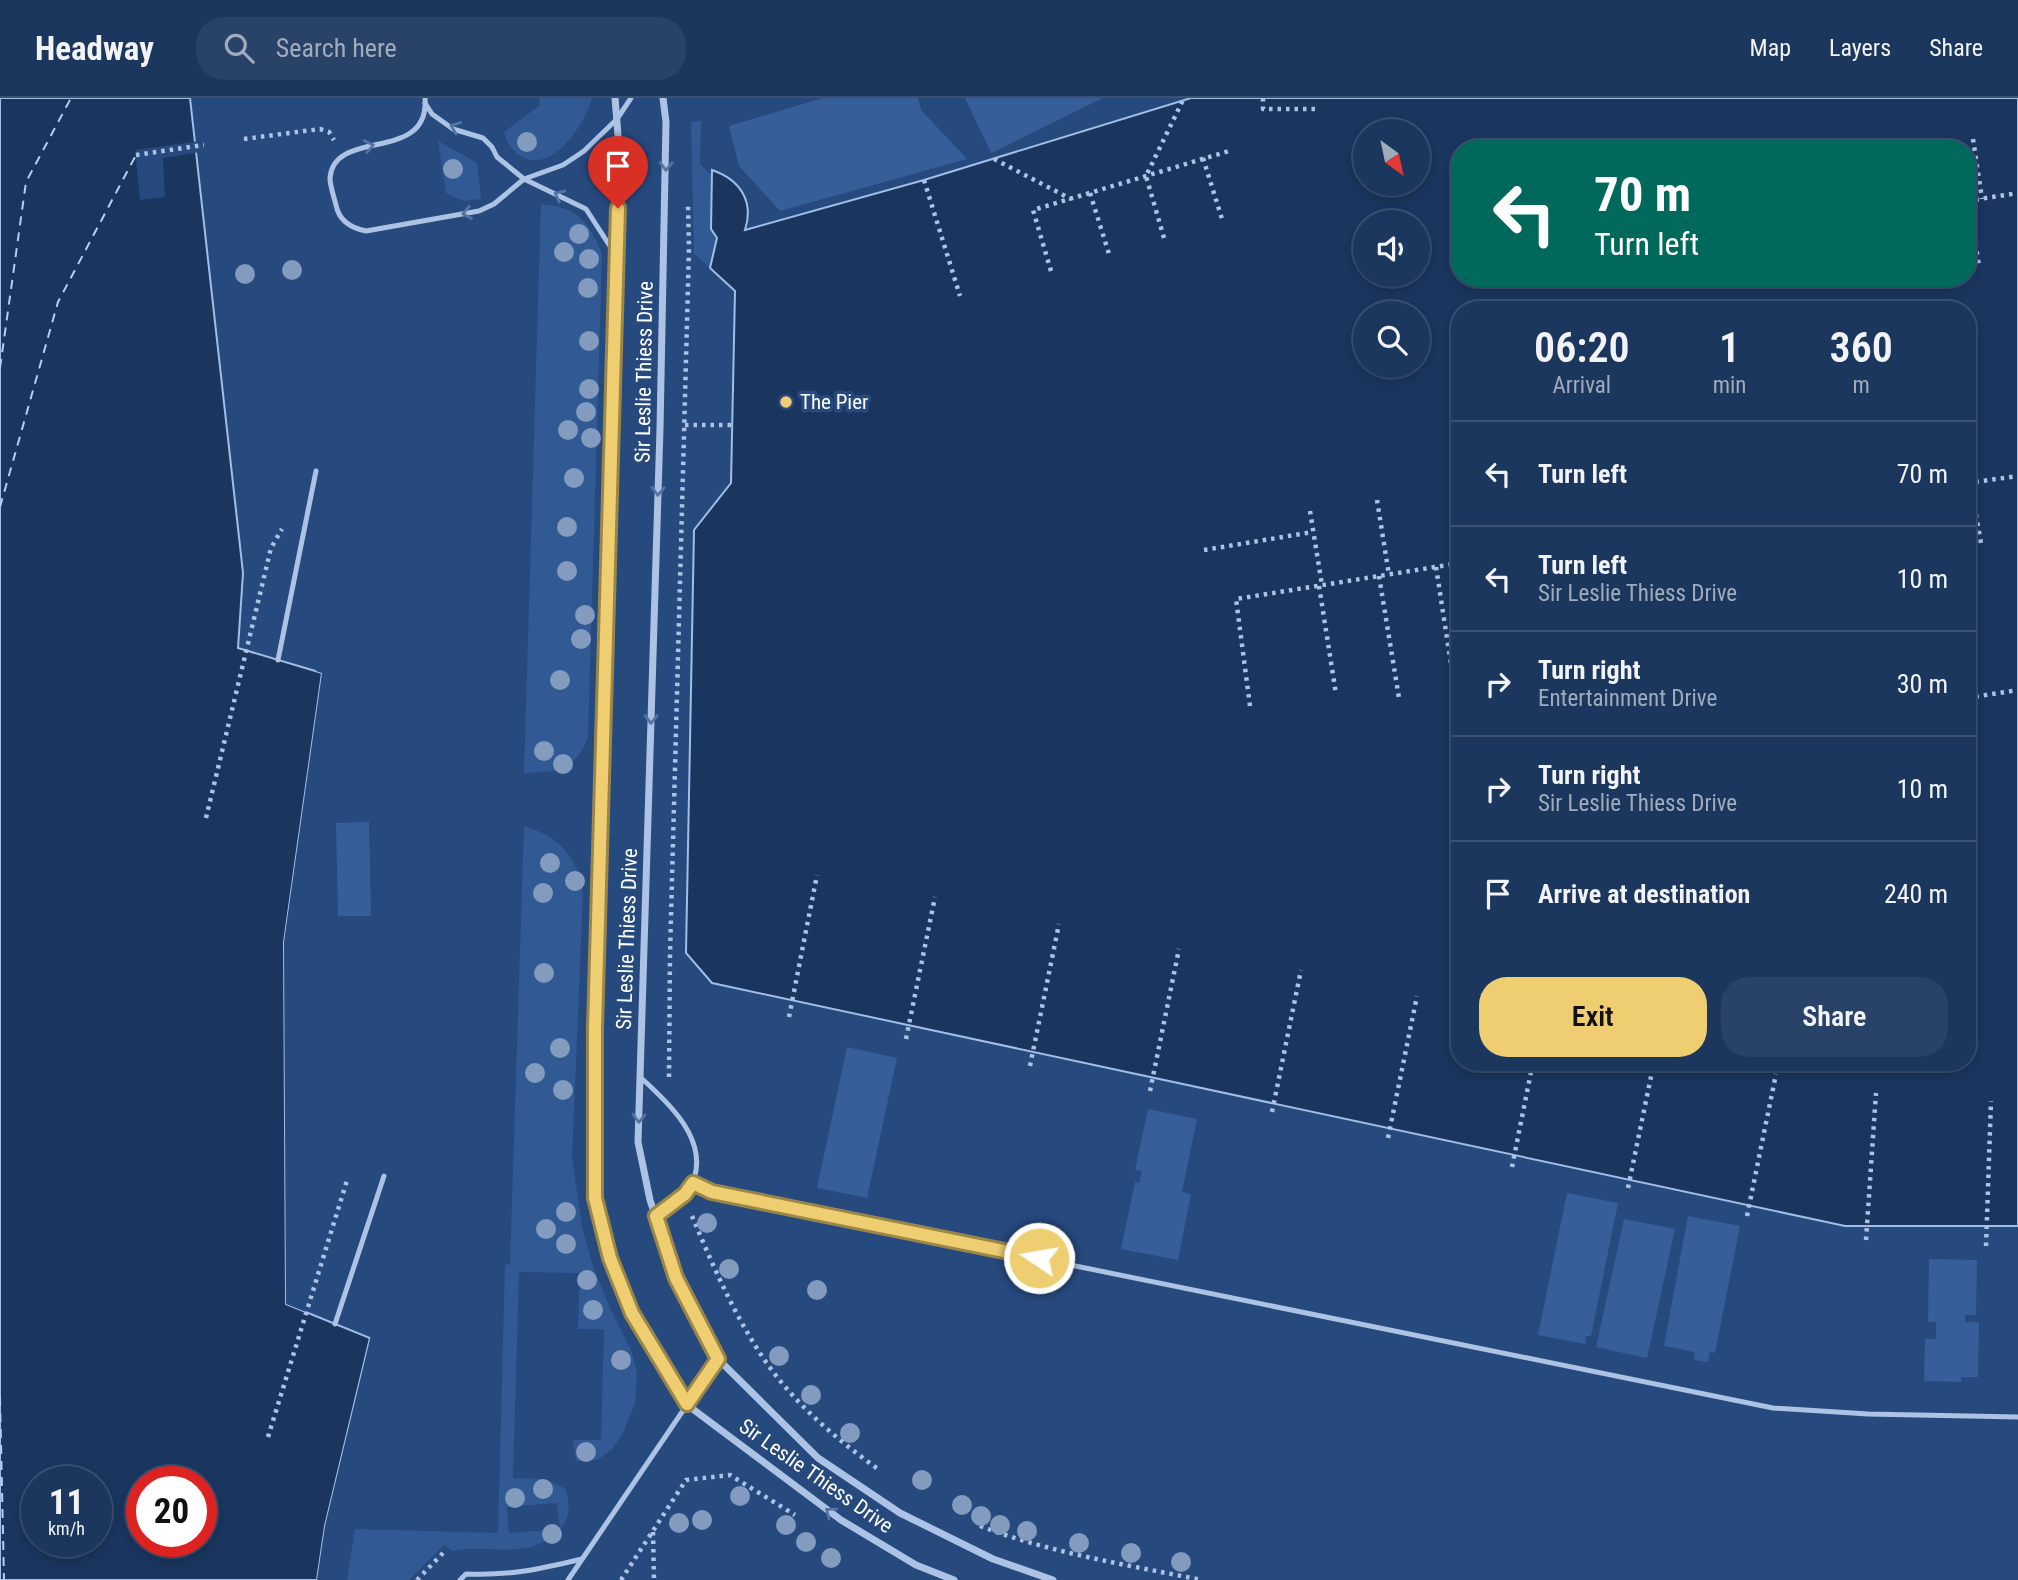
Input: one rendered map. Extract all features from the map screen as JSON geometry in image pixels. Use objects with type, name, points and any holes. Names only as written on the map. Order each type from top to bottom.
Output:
[{"type":"street","name":"Sir Leslie Thiess Drive","points":[[615,98],[620,160],[595,1028],[595,1198],[610,1258],[632,1313],[687,1404],[841,1520],[916,1565],[954,1580]]},
{"type":"street","name":"Sir Leslie Thiess Drive","points":[[663,98],[666,121],[660,429],[638,1142],[656,1216],[676,1278],[718,1359],[818,1458],[900,1513],[993,1559],[1053,1580]]},
{"type":"lane","points":[[425,100],[422,117],[408,136],[355,149],[334,167],[330,178],[337,209],[353,229],[366,232],[479,211],[494,204],[524,179],[563,165],[584,151],[617,118],[631,98]]},
{"type":"lane","points":[[425,100],[432,114],[453,129],[483,138],[497,157],[524,179],[586,208],[617,257]]},
{"type":"lane","points":[[278,660],[316,471]]},
{"type":"lane","points":[[640,1077],[669,1103],[686,1126],[696,1162],[693,1183],[685,1194],[656,1216]]},
{"type":"lane","points":[[335,1324],[384,1176]]},
{"type":"lane","points":[[693,1183],[712,1192],[1773,1408],[1868,1414],[2018,1417]]},
{"type":"lane","points":[[568,1580],[718,1359]]},
{"type":"lane","points":[[460,1580],[466,1574],[526,1573],[582,1559]]},
{"type":"path","points":[[1264,98],[1264,109],[1319,109]]},
{"type":"path","points":[[1164,237],[1146,176],[1183,100]]},
{"type":"path","points":[[244,139],[320,129],[329,132],[344,156]]},
{"type":"path","points":[[136,155],[204,145]]},
{"type":"path","points":[[1051,271],[1033,210],[1229,151]]},
{"type":"path","points":[[1203,158],[1222,219]]},
{"type":"path","points":[[994,159],[1071,199]]},
{"type":"path","points":[[1976,159],[1982,199]]},
{"type":"path","points":[[924,180],[960,296]]},
{"type":"path","points":[[1090,192],[1109,254]]},
{"type":"path","points":[[1976,200],[2018,193]]},
{"type":"path","points":[[669,1103],[670,954],[689,248],[688,194]]},
{"type":"path","points":[[1976,248],[1979,266]]},
{"type":"path","points":[[685,425],[732,425]]},
{"type":"path","points":[[1976,482],[2018,475]]},
{"type":"path","points":[[1377,500],[1389,575]]},
{"type":"path","points":[[1310,511],[1336,694]]},
{"type":"path","points":[[1976,520],[1981,543]]},
{"type":"path","points":[[206,818],[271,548],[284,526]]},
{"type":"path","points":[[1204,550],[1313,532]]},
{"type":"path","points":[[1250,706],[1236,599],[1451,565]]},
{"type":"path","points":[[1436,567],[1451,664]]},
{"type":"path","points":[[1379,576],[1399,698]]},
{"type":"path","points":[[1976,697],[2018,690]]},
{"type":"path","points":[[789,1017],[817,875]]},
{"type":"path","points":[[906,1039],[935,897]]},
{"type":"path","points":[[1030,1066],[1059,924]]},
{"type":"path","points":[[1150,1091],[1179,949]]},
{"type":"path","points":[[1272,1112],[1301,970]]},
{"type":"path","points":[[1388,1138],[1417,996]]},
{"type":"path","points":[[1512,1167],[1531,1071]]},
{"type":"path","points":[[1628,1188],[1652,1071]]},
{"type":"path","points":[[1747,1216],[1776,1074]]},
{"type":"path","points":[[1866,1240],[1877,1093]]},
{"type":"path","points":[[1986,1245],[1991,1101]]},
{"type":"path","points":[[268,1437],[348,1177]]},
{"type":"path","points":[[685,1194],[721,1284],[758,1351],[800,1403],[843,1444],[885,1475]]},
{"type":"path","points":[[621,1580],[686,1480],[730,1475],[796,1516]]},
{"type":"path","points":[[978,1526],[1014,1539],[1079,1555],[1202,1580]]},
{"type":"path","points":[[653,1531],[654,1580]]},
{"type":"path","points":[[417,1580],[444,1552]]},
{"type":"shaded area","points":[[0,98],[190,98],[243,573],[238,648],[322,673],[284,942],[286,1304],[370,1338],[325,1526],[317,1580],[0,1580]]},
{"type":"shaded area","points":[[539,98],[592,98],[575,133],[565,144],[543,159],[531,160],[514,151],[504,132],[540,105]]},
{"type":"shaded area","points":[[1191,98],[2018,98],[2018,1226],[1845,1226],[712,983],[686,953],[694,530],[731,483],[735,291],[710,268],[717,238],[711,229],[712,170],[731,180],[743,193],[748,210],[745,230],[924,180]]},
{"type":"shaded area","points":[[701,121],[700,164],[712,176],[711,229],[717,238],[710,268],[694,254],[691,122]]},
{"type":"shaded area","points":[[438,141],[477,163],[481,199],[463,201],[446,193]]},
{"type":"shaded area","points":[[541,204],[573,212],[586,224],[602,254],[588,738],[577,757],[563,768],[524,773]]},
{"type":"shaded area","points":[[524,826],[547,836],[565,850],[577,868],[583,893],[572,1158],[582,1227],[593,1266],[631,1350],[637,1372],[635,1403],[623,1433],[612,1449],[598,1460],[576,1461],[573,1440],[601,1440],[604,1329],[578,1329],[580,1273],[519,1272],[513,1478],[545,1479],[566,1489],[569,1508],[567,1518],[560,1529],[556,1533],[532,1546],[506,1550],[452,1551],[444,1545],[409,1580],[347,1580],[355,1529],[498,1533],[505,1265],[510,1264]],"holes":[[[557,1503],[560,1529],[509,1533],[507,1507]]]},
{"type":"pier","points":[[199,141],[200,152],[163,158],[165,197],[140,200],[135,150]]},
{"type":"pier","points":[[316,668],[325,673],[288,942],[289,1302],[307,1308],[306,1312],[286,1304],[284,942],[322,673],[316,671]]},
{"type":"pier","points":[[371,1335],[374,1339],[328,1527],[320,1580],[317,1580],[325,1526]]},
{"type":"building","points":[[823,98],[918,98],[921,110],[967,159],[780,211],[739,166],[729,126]]},
{"type":"building","points":[[965,98],[1103,98],[991,153]]},
{"type":"building","points":[[369,822],[371,916],[338,916],[336,823]]},
{"type":"building","points":[[847,1047],[897,1058],[867,1198],[817,1188]]},
{"type":"building","points":[[1148,1109],[1197,1119],[1182,1192],[1191,1194],[1178,1260],[1121,1249],[1135,1182],[1139,1183],[1142,1171],[1135,1170]]},
{"type":"building","points":[[1567,1193],[1618,1203],[1591,1336],[1586,1336],[1585,1344],[1538,1335]]},
{"type":"building","points":[[1688,1216],[1740,1226],[1715,1353],[1710,1352],[1708,1362],[1694,1360],[1695,1352],[1664,1346]]},
{"type":"building","points":[[1624,1219],[1675,1229],[1647,1358],[1596,1347]]},
{"type":"building","points":[[1929,1259],[1977,1260],[1976,1315],[1965,1315],[1965,1322],[1979,1322],[1978,1377],[1961,1377],[1961,1382],[1924,1381],[1925,1339],[1936,1339],[1936,1322],[1928,1322]]},
{"type":"ferry route","points":[[0,368],[26,182],[71,98]]},
{"type":"ferry route","points":[[0,507],[58,302],[136,155]]},
{"type":"ferry route","points":[[0,1397],[4,1580]]},
{"type":"place","name":"The Pier","points":[[786,402]]},
{"type":"route","points":[[618,208],[595,1028],[595,1198],[610,1258],[632,1313],[687,1404],[718,1359],[676,1278],[656,1216],[685,1194],[693,1183],[712,1192],[1039,1258]]}]
